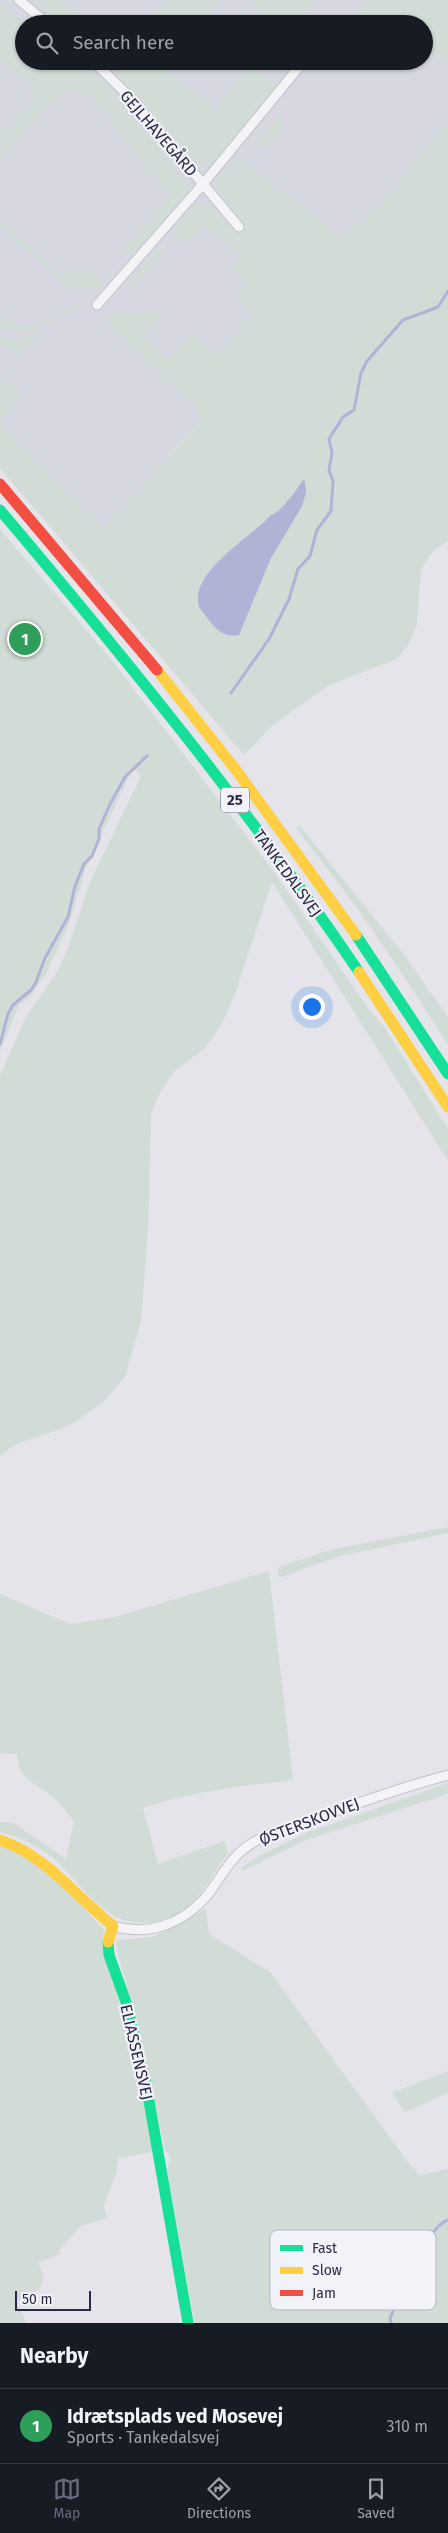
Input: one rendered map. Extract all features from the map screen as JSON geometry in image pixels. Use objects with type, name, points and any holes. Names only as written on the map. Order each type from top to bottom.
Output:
[{"type":"main road","name":"TANKEDALSVEJ","points":[[0,484],[101,600],[233,766],[326,893],[448,1074]]},
{"type":"main road","name":"TANKEDALSVEJ","points":[[0,510],[79,602],[200,752],[349,956],[448,1107]]},
{"type":"main road","points":[[0,1840],[12,1843],[41,1859],[94,1913],[113,1926]]},
{"type":"main road","name":"ELIASSENSVEJ","points":[[113,1926],[107,1940],[112,1964],[126,2003],[147,2091],[188,2323]]},
{"type":"street","points":[[19,0],[37,15]]},
{"type":"street","name":"GEJLHAVEGÅRD","points":[[102,70],[132,99],[239,227]]},
{"type":"street","name":"GEJLHAVEGÅRD","points":[[97,305],[204,184],[297,70]]},
{"type":"street","name":"ØSTERSKOVVEJ","points":[[113,1926],[127,1930],[147,1930],[181,1919],[205,1897],[234,1856],[255,1841],[387,1792],[448,1776]]},
{"type":"shaded area","points":[[0,0],[441,0],[448,8],[448,163],[399,182],[385,199],[338,239],[361,262],[194,428],[103,529],[0,422]]},
{"type":"shaded area","points":[[34,0],[60,0],[79,15],[52,15]]},
{"type":"shaded area","points":[[168,0],[219,0],[209,15],[154,15]]},
{"type":"shaded area","points":[[246,0],[313,0],[303,15],[265,15]]},
{"type":"shaded area","points":[[363,0],[448,0],[448,64],[433,52],[433,15],[357,15],[366,3]]},
{"type":"shaded area","points":[[0,4],[15,15],[15,70],[87,70],[116,99],[190,189],[134,254],[121,253],[170,196],[89,96],[78,93],[66,93],[60,96],[0,160],[0,137],[36,96],[0,58]]},
{"type":"shaded area","points":[[88,70],[91,70],[122,99],[187,175],[190,184],[117,97]]},
{"type":"shaded area","points":[[113,70],[170,70],[168,73],[218,109],[245,70],[256,70],[276,85],[212,165],[199,166]]},
{"type":"shaded area","points":[[278,117],[284,123],[267,150],[258,144]]},
{"type":"shaded area","points":[[448,121],[448,541],[434,550],[421,569],[417,624],[409,644],[397,659],[329,685],[273,725],[244,755],[0,468],[0,422],[103,528],[195,428],[201,417],[194,410],[197,407],[103,322],[115,308],[129,314],[157,310],[162,315],[144,336],[169,359],[192,334],[217,356],[254,314],[236,298],[248,284],[231,267],[241,255],[206,226],[192,241],[184,242],[174,234],[174,230],[194,206],[210,205],[233,231],[243,223],[216,187],[217,179],[238,157],[331,228],[330,231],[338,239],[385,199]]},
{"type":"shaded area","points":[[0,219],[63,276],[69,270],[83,270],[102,281],[102,287],[68,289],[0,226]]},
{"type":"shaded area","points":[[160,247],[164,252],[135,285],[127,286]]},
{"type":"shaded area","points":[[83,302],[84,304],[55,320],[31,330],[19,332],[9,331],[0,327],[0,310],[22,328],[52,318]]},
{"type":"shaded area","points":[[48,330],[41,339],[39,337],[17,358],[0,342],[0,337],[17,338]]},
{"type":"shaded area","points":[[0,373],[22,395],[0,420],[0,394],[3,389],[0,389]]},
{"type":"shaded area","points":[[0,529],[110,658],[277,876],[370,1011],[383,1025],[448,1129],[448,1161],[272,882],[235,994],[221,1025],[205,1048],[175,1071],[168,1080],[157,1098],[151,1115],[148,1230],[141,1321],[125,1377],[103,1402],[78,1420],[68,1426],[15,1445],[0,1456],[0,1076],[25,1018],[57,972],[69,946],[90,882],[141,776],[133,768],[86,868],[70,921],[47,972],[30,997],[19,1005],[0,1051]]},
{"type":"shaded area","points":[[300,826],[405,956],[448,1017],[448,1045],[375,935],[337,881],[296,828]]},
{"type":"shaded area","points":[[448,1527],[448,1533],[340,1556],[278,1578],[278,1567],[334,1549]]},
{"type":"shaded area","points":[[269,1571],[293,1780],[199,1793],[143,1808],[158,1864],[224,1841],[228,1853],[197,1898],[179,1914],[152,1922],[135,1922],[119,1918],[106,1911],[48,1854],[25,1841],[0,1832],[0,1822],[14,1823],[66,1859],[74,1821],[56,1799],[24,1776],[18,1763],[17,1754],[0,1753],[0,1594],[70,1624],[115,1617]]},
{"type":"shaded area","points":[[448,1783],[448,1794],[306,1840],[243,1871],[241,1868],[257,1857],[303,1834]]},
{"type":"shaded area","points":[[0,1846],[24,1853],[55,1877],[104,1930],[103,1943],[140,2078],[153,2152],[118,2158],[116,2174],[104,2205],[107,2218],[81,2226],[59,2250],[60,2254],[38,2263],[44,2276],[39,2290],[17,2301],[26,2323],[0,2323]]},
{"type":"shaded area","points":[[206,1909],[209,1934],[270,1972],[407,2161],[420,2175],[448,2169],[448,2323],[194,2323],[167,2169],[171,2157],[165,2150],[142,2040],[118,1955],[116,1940],[153,1937]]},
{"type":"shaded area","points":[[448,2071],[448,2093],[405,2112],[392,2093]]},
{"type":"water","points":[[303,480],[305,481],[306,493],[302,506],[271,558],[239,635],[232,636],[220,632],[199,607],[198,594],[203,581],[224,556],[284,505]]},
{"type":"waterway","points":[[231,693],[269,639],[289,599],[298,569],[310,556],[317,530],[331,511],[333,481],[329,470],[332,453],[329,439],[343,417],[354,410],[361,373],[367,361],[403,320],[438,307],[448,291]]},
{"type":"waterway","points":[[0,1044],[8,1014],[13,1005],[31,990],[36,982],[45,958],[68,917],[75,886],[84,864],[92,856],[99,839],[99,829],[110,804],[125,777],[147,756]]},
{"type":"waterway","points":[[436,2230],[448,2220]]},
{"type":"waterway","points":[[391,2323],[390,2318],[393,2310]]},
{"type":"traffic: fast","points":[[0,510],[94,622],[185,736],[274,852],[359,972]]},
{"type":"traffic: fast","points":[[356,935],[448,1074]]},
{"type":"traffic: fast","points":[[108,1942],[109,1955],[127,2005],[146,2084],[188,2323]]},
{"type":"traffic: slow","points":[[157,670],[236,770],[356,935]]},
{"type":"traffic: slow","points":[[359,972],[448,1107]]},
{"type":"traffic: slow","points":[[0,1840],[17,1847],[46,1866],[113,1926],[108,1942]]},
{"type":"traffic: jam","points":[[0,484],[157,670]]},
{"type":"place","name":"Idrætsplads ved Mosevej","points":[[25,639]]}]
